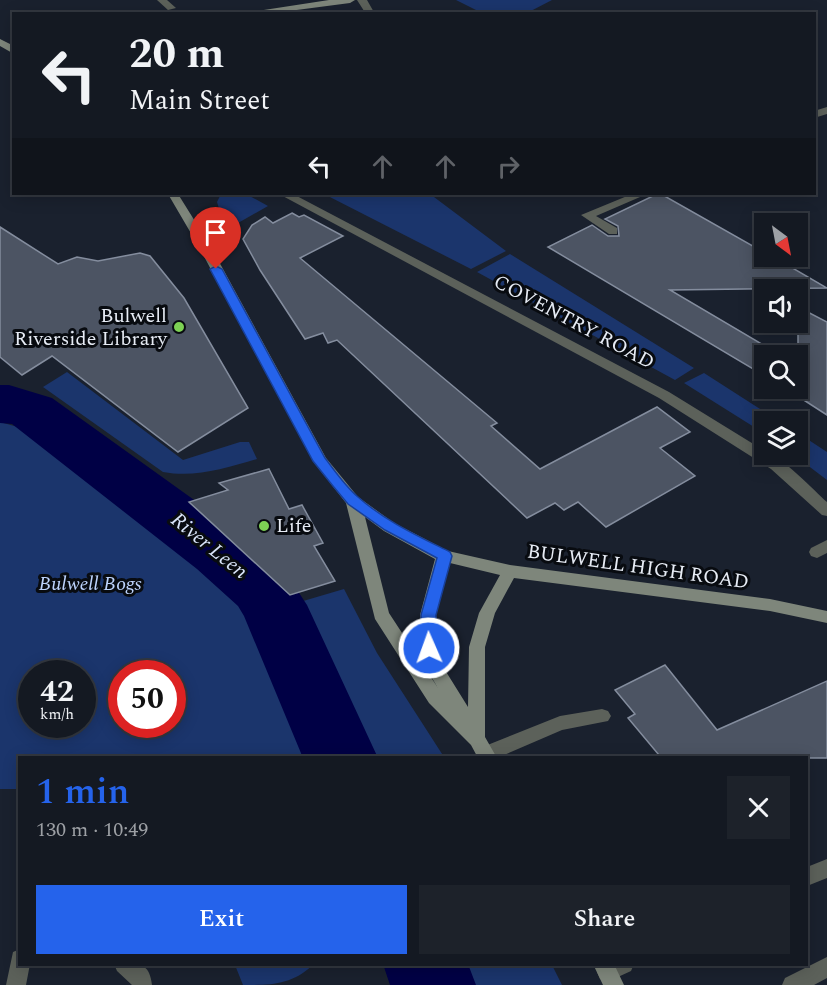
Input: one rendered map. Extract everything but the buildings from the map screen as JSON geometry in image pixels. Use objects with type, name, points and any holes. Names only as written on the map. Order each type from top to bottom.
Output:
[{"type":"main road","points":[[257,12],[350,0]]},
{"type":"main road","points":[[174,195],[205,247],[320,461],[353,501],[381,614],[412,667],[435,698],[484,750]]},
{"type":"main road","name":"BULWELL HIGH ROAD","points":[[353,501],[390,527],[444,556],[510,571],[770,605],[827,616]]},
{"type":"main road","points":[[444,556],[428,615],[432,663],[484,750]]},
{"type":"main road","points":[[484,750],[477,647],[487,613],[510,571]]},
{"type":"street","points":[[162,0],[171,8]]},
{"type":"street","name":"COVENTRY ROAD","points":[[287,195],[664,395],[776,465],[827,511]]},
{"type":"street","points":[[613,231],[587,215],[626,196]]},
{"type":"street","points":[[484,750],[560,723],[602,716]]},
{"type":"street","points":[[808,877],[827,868]]},
{"type":"street","points":[[16,985],[19,966]]},
{"type":"street","points":[[127,966],[141,977],[142,985]]},
{"type":"street","points":[[792,985],[827,967]]},
{"type":"green space","points":[[456,0],[552,0],[529,12],[480,12]]},
{"type":"green space","points":[[220,195],[248,195],[268,206],[231,227],[220,212],[217,202]]},
{"type":"green space","points":[[326,195],[431,195],[506,251],[471,269]]},
{"type":"green space","points":[[510,254],[694,368],[675,380],[477,272]]},
{"type":"green space","points":[[67,372],[183,460],[240,442],[249,442],[257,459],[199,473],[163,472],[43,387]]},
{"type":"green space","points":[[704,373],[763,411],[754,411],[754,427],[684,383]]},
{"type":"green space","name":"Bulwell Bogs","points":[[0,422],[32,431],[210,561],[258,606],[319,756],[18,756],[18,789],[0,789]]},
{"type":"green space","points":[[808,440],[827,452],[827,480],[807,465]]},
{"type":"green space","points":[[344,589],[377,653],[443,756],[362,756],[293,604]]},
{"type":"green space","points":[[235,966],[312,966],[297,977],[281,983],[243,985]]},
{"type":"green space","points":[[445,966],[552,966],[562,985],[454,985]]},
{"type":"waterway","name":"River Leen","points":[[0,404],[9,404],[32,411],[220,552],[261,588],[273,605],[340,756]]},
{"type":"waterway","name":"River Leen","points":[[426,966],[433,985]]},
{"type":"place","name":"Bulwell Riverside Library","points":[[179,327]]},
{"type":"place","name":"Life","points":[[264,526]]},
{"type":"route","points":[[216,269],[320,461],[337,483],[353,501],[390,527],[444,556],[428,615],[429,648]]}]
